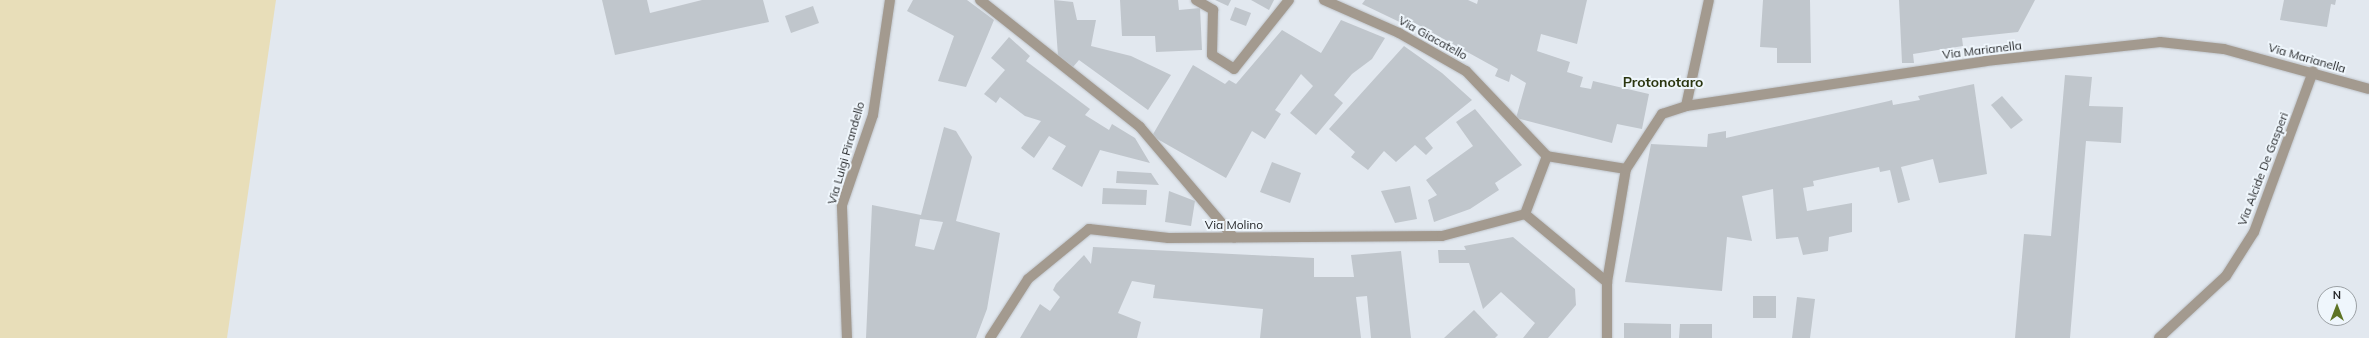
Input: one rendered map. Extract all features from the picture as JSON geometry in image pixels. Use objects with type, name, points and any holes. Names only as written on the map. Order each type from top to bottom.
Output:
[{"type":"street","name":"Via Luigi Pirandello","points":[[847,338],[842,205],[873,115],[890,0]]},
{"type":"street","points":[[980,0],[1140,127],[1234,238]]},
{"type":"street","points":[[1196,0],[1212,10],[1212,55],[1234,69],[1289,0]]},
{"type":"street","name":"Via Giacatello","points":[[1324,0],[1399,33],[1466,71],[1547,156]]},
{"type":"street","points":[[1686,106],[1709,0]]},
{"type":"street","name":"Via Marianella","points":[[1626,169],[1662,114],[1686,106],[1986,62],[2160,42],[2224,49],[2313,72],[2369,89]]},
{"type":"street","name":"Via Alcide De Gasperi","points":[[2159,338],[2226,276],[2254,232],[2313,72]]},
{"type":"street","points":[[1607,282],[1525,214],[1547,156],[1626,169],[1607,282],[1607,338]]},
{"type":"street","name":"Via Molino","points":[[990,338],[1028,279],[1089,229],[1168,238],[1442,236],[1525,214]]},
{"type":"sand","points":[[0,0],[276,0],[227,338],[0,338]]},
{"type":"building","points":[[602,0],[647,0],[650,13],[702,0],[763,0],[769,22],[615,55]]},
{"type":"building","points":[[913,0],[967,0],[994,20],[966,87],[938,81],[954,36],[907,11]]},
{"type":"building","points":[[1054,0],[1073,2],[1077,20],[1096,20],[1091,46],[1131,56],[1171,75],[1148,110],[1079,60],[1073,67],[1058,56]]},
{"type":"building","points":[[1120,0],[1178,0],[1179,10],[1200,8],[1202,50],[1156,52],[1155,36],[1122,36]]},
{"type":"building","points":[[1215,0],[1231,0],[1228,6]]},
{"type":"building","points":[[1251,0],[1274,0],[1269,10]]},
{"type":"building","points":[[1365,0],[1468,0],[1477,4],[1478,0],[1587,0],[1577,44],[1541,34],[1537,51],[1570,62],[1567,72],[1583,77],[1580,87],[1591,89],[1593,81],[1649,94],[1642,129],[1617,124],[1612,143],[1516,118],[1526,83],[1511,74],[1509,82],[1495,76],[1498,69],[1413,22],[1410,27],[1362,4]]},
{"type":"building","points":[[1763,0],[1810,0],[1811,63],[1777,63],[1777,48],[1760,47]]},
{"type":"building","points":[[1899,0],[2035,0],[2018,32],[1962,38],[1963,46],[1913,54],[1914,63],[1902,63]]},
{"type":"building","points":[[2284,0],[2336,0],[2335,5],[2331,4],[2327,27],[2280,20]]},
{"type":"building","points":[[813,6],[819,23],[791,33],[785,16]]},
{"type":"building","points":[[1235,7],[1251,13],[1246,26],[1230,20]]},
{"type":"building","points":[[1341,20],[1385,38],[1372,59],[1352,74],[1334,95],[1343,103],[1316,135],[1290,113],[1313,86],[1301,74],[1275,110],[1281,114],[1265,139],[1252,131],[1226,178],[1152,136],[1193,65],[1225,84],[1229,80],[1236,84],[1282,30],[1321,53]]},
{"type":"building","points":[[1009,37],[1030,56],[1026,61],[1090,109],[1085,115],[1109,130],[1112,124],[1135,138],[1150,163],[1100,150],[1082,187],[1052,169],[1066,146],[1049,136],[1034,158],[1021,148],[1041,121],[1025,116],[1000,97],[996,103],[984,94],[1005,70],[991,58]]},
{"type":"building","points":[[1404,46],[1442,73],[1472,100],[1425,138],[1433,148],[1426,155],[1415,145],[1396,162],[1384,151],[1368,170],[1351,157],[1355,152],[1329,129]]},
{"type":"building","points":[[2065,75],[2092,77],[2089,106],[2123,107],[2121,143],[2086,141],[2070,338],[2015,338],[2024,234],[2051,236]]},
{"type":"building","points":[[1974,84],[1987,174],[1939,183],[1933,159],[1901,167],[1910,200],[1898,203],[1890,170],[1880,172],[1879,167],[1813,181],[1814,186],[1803,188],[1807,211],[1852,203],[1852,232],[1829,237],[1828,251],[1803,255],[1798,237],[1776,239],[1773,189],[1742,196],[1752,241],[1727,237],[1722,291],[1625,282],[1651,144],[1707,147],[1708,134],[1726,131],[1726,138],[1892,100],[1893,105],[1920,100],[1918,96]]},
{"type":"building","points":[[2002,96],[2023,120],[2011,129],[1991,105]]},
{"type":"building","points":[[1475,109],[1522,165],[1495,183],[1499,190],[1470,209],[1434,222],[1428,200],[1437,195],[1426,180],[1473,146],[1456,122]]},
{"type":"building","points":[[944,127],[956,131],[972,157],[956,221],[1000,233],[987,309],[976,338],[866,338],[872,205],[921,215]],"holes":[[[920,219],[943,222],[934,250],[915,246]]]},
{"type":"building","points":[[1272,162],[1301,173],[1290,203],[1260,192]]},
{"type":"building","points":[[1117,171],[1151,173],[1159,185],[1116,183]]},
{"type":"building","points":[[1410,186],[1417,219],[1395,223],[1381,191]]},
{"type":"building","points":[[1103,188],[1147,190],[1146,205],[1102,204]]},
{"type":"building","points":[[1169,191],[1195,201],[1191,226],[1165,222]]},
{"type":"building","points":[[1513,237],[1575,289],[1576,305],[1548,338],[1523,338],[1535,323],[1501,292],[1483,309],[1469,263],[1439,263],[1438,250],[1466,250],[1464,246]]},
{"type":"building","points":[[1093,247],[1314,258],[1314,277],[1354,277],[1351,255],[1401,251],[1411,338],[1371,338],[1367,296],[1356,297],[1361,338],[1260,338],[1263,309],[1153,298],[1155,285],[1132,281],[1118,313],[1141,322],[1137,338],[1020,338],[1040,304],[1050,311],[1060,297],[1053,290],[1056,284],[1084,255],[1091,264]]},
{"type":"building","points":[[1753,296],[1776,296],[1776,318],[1753,318]]},
{"type":"building","points":[[1797,297],[1815,299],[1810,338],[1792,338]]},
{"type":"building","points":[[1474,310],[1498,335],[1495,338],[1444,338]]},
{"type":"building","points":[[1624,323],[1671,324],[1671,338],[1624,338]]},
{"type":"building","points":[[1680,324],[1712,324],[1712,338],[1679,338]]},
{"type":"district","name":"Protonotaro","points":[[1663,82]]}]
